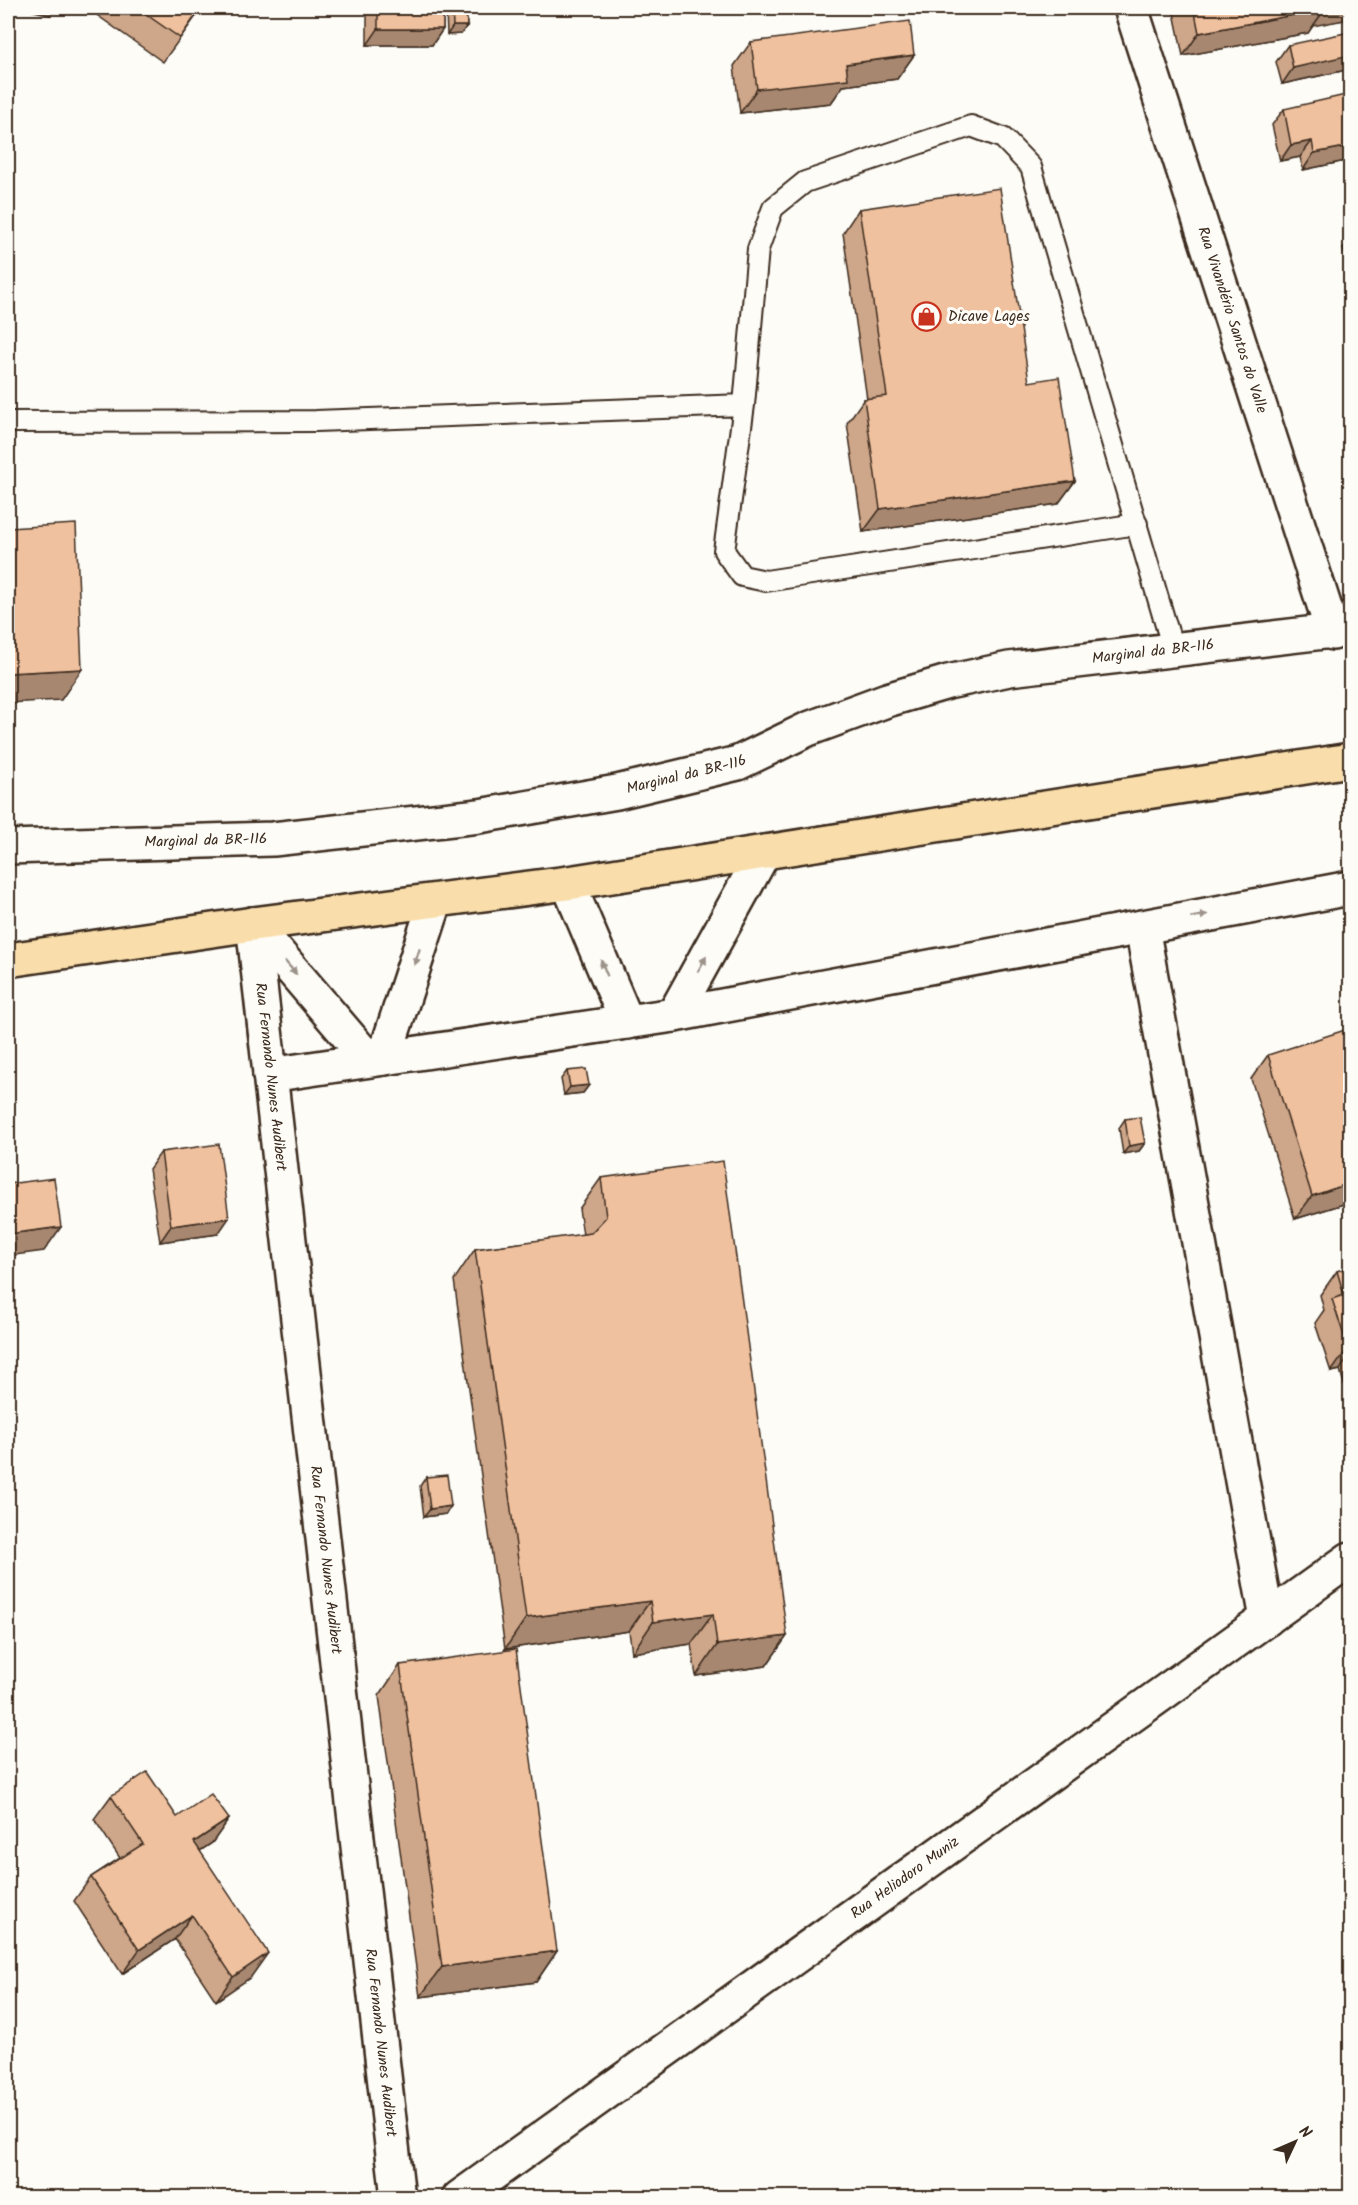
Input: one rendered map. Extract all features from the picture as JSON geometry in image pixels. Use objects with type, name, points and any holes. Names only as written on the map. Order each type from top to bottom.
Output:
[{"type":"highway","points":[[8,960],[253,924],[568,883],[1350,760]]},
{"type":"street","name":"Rua Vivandério Santos do Valle","points":[[1131,8],[1342,631]]},
{"type":"street","name":"Marginal da BR-116","points":[[8,847],[273,839],[491,814],[617,792],[738,763],[808,729],[887,700],[948,682],[1009,669],[1342,631]]},
{"type":"street","points":[[674,1015],[764,852]]},
{"type":"street","points":[[568,883],[627,1022]]},
{"type":"street","points":[[270,1075],[674,1015],[1350,888]]},
{"type":"street","points":[[377,1059],[435,902]]},
{"type":"street","points":[[253,924],[377,1059]]},
{"type":"street","name":"Rua Fernando Nunes Audibert","points":[[253,924],[398,2198]]},
{"type":"street","points":[[1142,927],[1267,1619]]},
{"type":"street","name":"Rua Heliodoro Muniz","points":[[459,2198],[1350,1559]]},
{"type":"lane","points":[[1137,524],[766,581],[742,576],[724,551],[744,405],[758,249],[773,208],[805,182],[971,126],[1003,138],[1031,167],[1137,524],[1173,649]]},
{"type":"lane","points":[[8,422],[316,421],[744,405]]},
{"type":"building","points":[[137,8],[201,8],[180,38]]},
{"type":"building","points":[[378,8],[443,8],[443,29],[378,29]]},
{"type":"building","points":[[452,8],[466,8],[467,26],[453,26]]},
{"type":"building","points":[[1194,8],[1325,8],[1325,9],[1199,33]]},
{"type":"building","points":[[910,21],[914,55],[846,64],[848,79],[757,89],[751,42]]},
{"type":"building","points":[[1350,32],[1350,55],[1293,68],[1288,45]]},
{"type":"building","points":[[1350,94],[1350,146],[1314,153],[1312,141],[1291,145],[1284,109]]},
{"type":"building","name":"Dicave Lages","points":[[1000,188],[1029,382],[1059,377],[1075,481],[880,509],[864,399],[887,396],[859,209]]},
{"type":"building","points":[[76,524],[82,669],[8,673],[8,528]]},
{"type":"building","points":[[1345,1030],[1350,1049],[1350,1183],[1312,1196],[1268,1055]]},
{"type":"building","points":[[586,1069],[589,1085],[570,1087],[567,1071]]},
{"type":"building","points":[[1140,1117],[1145,1143],[1129,1146],[1125,1119]]},
{"type":"building","points":[[219,1144],[229,1218],[171,1226],[161,1152]]},
{"type":"building","points":[[723,1161],[787,1636],[717,1645],[713,1614],[653,1622],[650,1601],[526,1618],[475,1249],[591,1233],[606,1217],[601,1178]]},
{"type":"building","points":[[54,1178],[61,1227],[8,1234],[8,1184]]},
{"type":"building","points":[[1350,1267],[1350,1348],[1348,1348],[1332,1299],[1344,1295],[1337,1271]]},
{"type":"building","points":[[447,1475],[451,1506],[430,1509],[426,1477]]},
{"type":"building","points":[[516,1649],[557,1951],[442,1967],[400,1665]]},
{"type":"building","points":[[147,1772],[177,1817],[211,1794],[229,1819],[194,1842],[268,1953],[233,1977],[192,1915],[139,1950],[91,1877],[143,1844],[111,1796]]},
{"type":"place","name":"Dicave Lages","points":[[927,317]]}]
